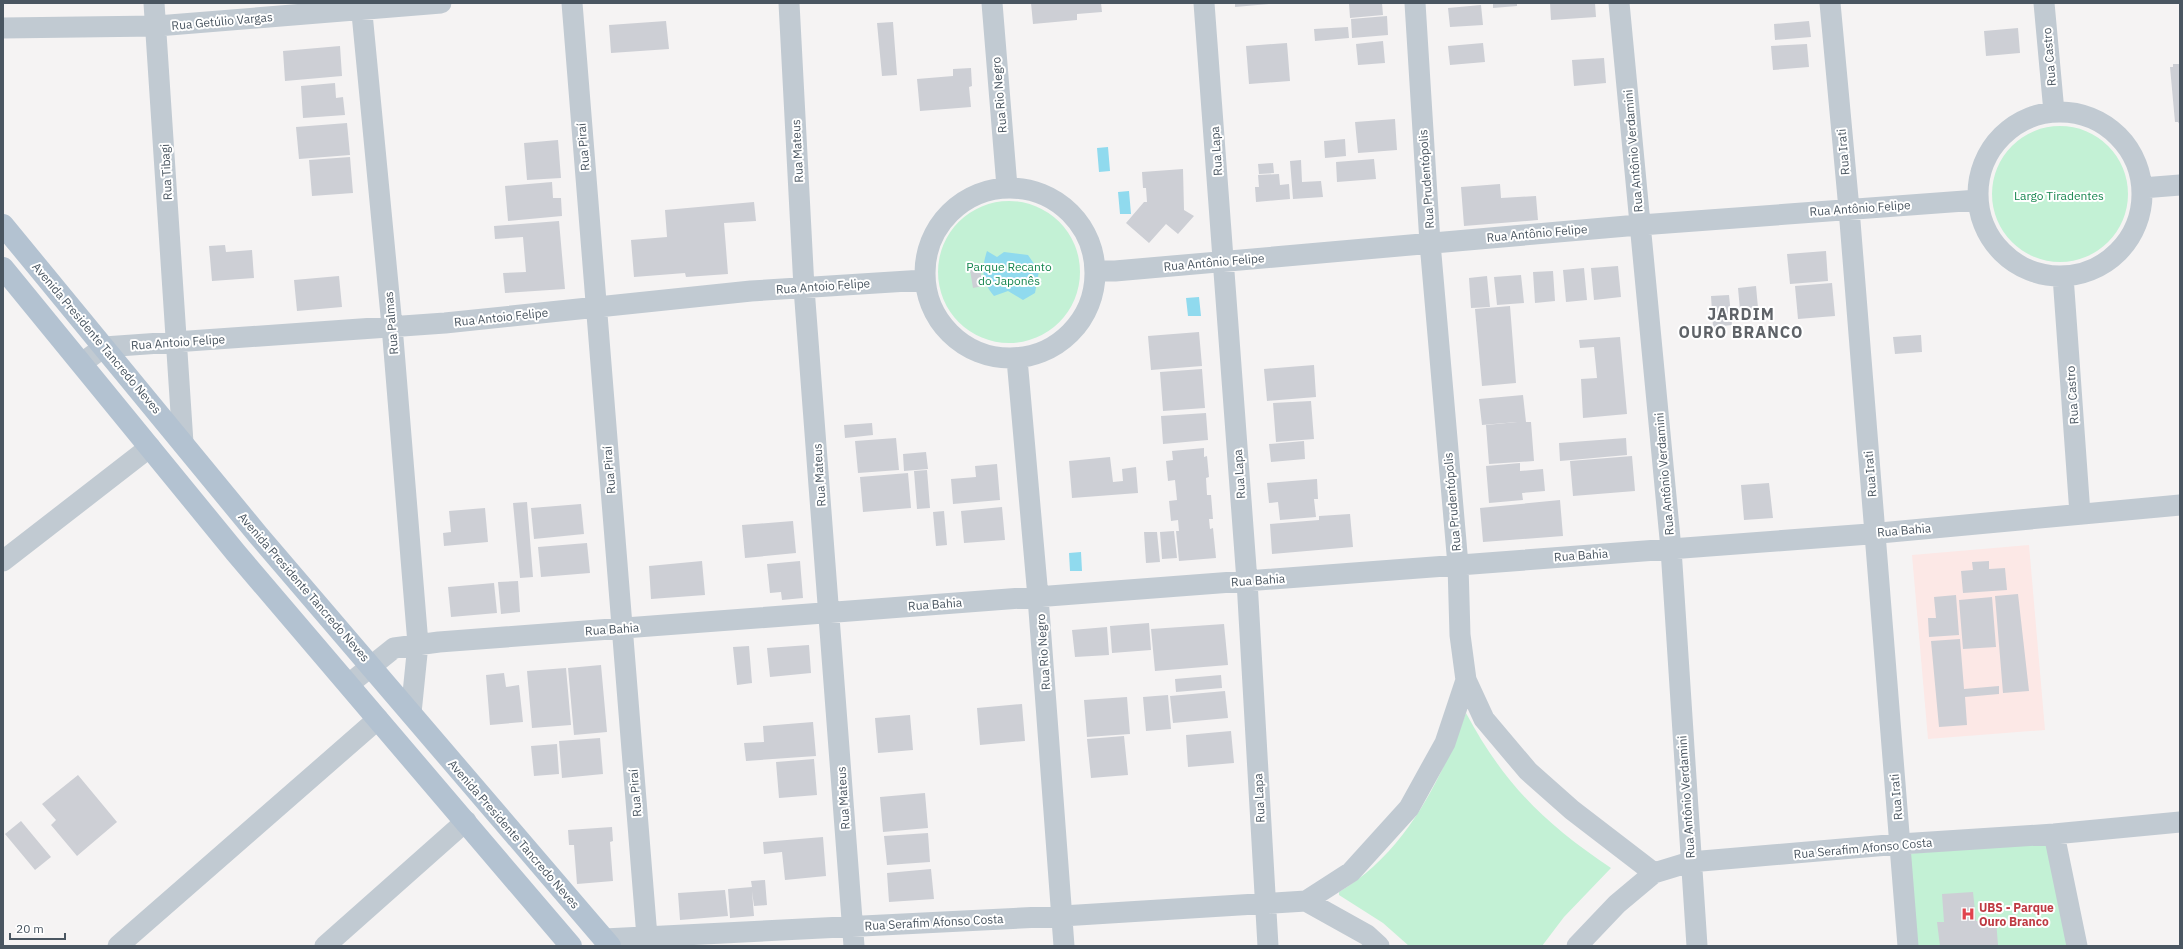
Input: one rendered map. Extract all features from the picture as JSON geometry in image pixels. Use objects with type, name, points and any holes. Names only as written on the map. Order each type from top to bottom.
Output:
[{"type":"main road","name":"Avenida Presidente Tancredo Neves","points":[[3,224],[258,535],[607,943]]},
{"type":"main road","points":[[3,268],[236,553],[571,946]]},
{"type":"street","name":"Rua Tibagi","points":[[154,3],[157,26],[183,443]]},
{"type":"street","name":"Rua Getúlio Vargas","points":[[3,28],[157,26],[361,6],[441,3]]},
{"type":"street","name":"Rua Piraí","points":[[572,3],[647,937]]},
{"type":"street","name":"Rua Mateus","points":[[789,3],[804,288],[854,946]]},
{"type":"street","name":"Rua Rio Negro","points":[[992,3],[1007,187]]},
{"type":"street","name":"Rua Lapa","points":[[1204,3],[1247,581],[1264,903],[1268,946]]},
{"type":"street","name":"Rua Prudentópolis","points":[[1264,903],[1306,900],[1351,872],[1409,808],[1445,743],[1466,680],[1460,635],[1458,565],[1430,243],[1415,3]]},
{"type":"street","name":"Rua Antônio Verdamini","points":[[1619,3],[1671,549],[1690,862],[1697,946]]},
{"type":"street","name":"Rua Irati","points":[[1830,3],[1908,946]]},
{"type":"street","name":"Rua Castro","points":[[2044,3],[2054,112]]},
{"type":"street","name":"Rua Palmas","points":[[361,6],[392,326],[418,644],[411,713]]},
{"type":"street","points":[[2054,112],[2079,114],[2103,124],[2123,141],[2136,162],[2142,188],[2140,214],[2130,238],[2112,258],[2089,271],[2063,276],[2038,273],[2015,262],[1996,246],[1984,224],[1978,200],[1980,174],[1990,150],[2007,131],[2028,118],[2054,112]]},
{"type":"street","points":[[2142,188],[2180,185]]},
{"type":"street","points":[[1007,187],[1034,190],[1058,202],[1078,220],[1091,244],[1096,271],[1093,296],[1082,320],[1065,340],[1042,353],[1017,359],[990,356],[965,346],[945,329],[931,306],[924,280],[926,252],[937,227],[956,206],[980,192],[1007,187]]},
{"type":"street","name":"Rua Antônio Felipe","points":[[1096,271],[1115,271],[1640,225],[1978,200]]},
{"type":"street","name":"Rua Castro","points":[[2063,276],[2080,514]]},
{"type":"street","name":"Rua Antoio Felipe","points":[[104,347],[445,323],[751,291],[924,280]]},
{"type":"street","points":[[82,363],[104,347]]},
{"type":"street","name":"Rua Rio Negro","points":[[1017,359],[1038,597],[1064,946]]},
{"type":"street","points":[[3,562],[150,448]]},
{"type":"street","name":"Rua Bahia","points":[[349,684],[394,648],[418,644],[1875,533],[2180,505]]},
{"type":"street","points":[[1466,680],[1484,719],[1528,771],[1572,810],[1654,873]]},
{"type":"street","points":[[118,946],[378,718]]},
{"type":"street","points":[[325,946],[466,822]]},
{"type":"street","name":"Rua Serafim Afonso Costa","points":[[1577,946],[1618,904],[1654,873],[1690,862],[1900,844],[2054,834],[2180,822]]},
{"type":"street","points":[[2054,834],[2078,946]]},
{"type":"street","points":[[1306,900],[1367,936],[1379,946]]},
{"type":"street","name":"Rua Serafim Afonso Costa","points":[[607,943],[647,937],[1062,916],[1264,903]]},
{"type":"shaded area","points":[[2029,545],[2045,730],[1928,739],[1912,555]]},
{"type":"green space","name":"Largo Tiradentes","points":[[2060,126],[2080,129],[2092,134],[2108,146],[2120,162],[2125,174],[2128,194],[2125,214],[2120,226],[2108,242],[2092,254],[2080,259],[2060,262],[2040,259],[2028,254],[2012,242],[2000,226],[1995,214],[1992,194],[1995,174],[2000,162],[2012,146],[2028,134],[2040,129]]},
{"type":"green space","name":"Parque Recanto do Japonês","points":[[1009,201],[1030,204],[1054,217],[1064,227],[1077,251],[1080,272],[1077,293],[1064,317],[1054,327],[1030,340],[1009,343],[988,340],[964,327],[954,317],[941,293],[938,272],[941,251],[954,227],[964,217],[988,204]]},
{"type":"green space","points":[[1466,713],[1495,761],[1528,801],[1587,852],[1611,868],[1564,917],[1542,946],[1409,946],[1383,923],[1339,895],[1339,892],[1362,876],[1383,857],[1418,814],[1444,765]]},
{"type":"green space","points":[[2047,843],[2071,946],[1911,946],[1904,854]]},
{"type":"water","points":[[1108,147],[1110,171],[1099,172],[1097,148]]},
{"type":"water","points":[[1129,191],[1131,214],[1120,214],[1118,192]]},
{"type":"water","points":[[987,251],[997,257],[1004,252],[1028,255],[1039,271],[1035,293],[1023,300],[1008,291],[994,296],[987,286],[983,269]]},
{"type":"water","points":[[1199,297],[1201,316],[1188,316],[1186,298]]},
{"type":"water","points":[[1081,552],[1082,571],[1070,571],[1069,553]]},
{"type":"building","points":[[1031,3],[1101,3],[1102,12],[1077,14],[1077,20],[1033,24]]},
{"type":"building","points":[[1235,3],[1269,3],[1269,4],[1235,7]]},
{"type":"building","points":[[1349,3],[1382,3],[1383,15],[1350,18]]},
{"type":"building","points":[[1493,3],[1517,3],[1517,6],[1493,8]]},
{"type":"building","points":[[1550,3],[1595,3],[1596,17],[1551,20]]},
{"type":"building","points":[[1481,5],[1483,25],[1450,27],[1448,8]]},
{"type":"building","points":[[1387,16],[1388,35],[1352,38],[1351,19]]},
{"type":"building","points":[[666,21],[669,49],[611,53],[609,25]]},
{"type":"building","points":[[1809,21],[1811,37],[1775,40],[1774,24]]},
{"type":"building","points":[[893,22],[897,75],[882,76],[877,23]]},
{"type":"building","points":[[1348,27],[1349,38],[1315,41],[1314,29]]},
{"type":"building","points":[[2018,28],[2020,53],[1986,56],[1984,31]]},
{"type":"building","points":[[1383,41],[1385,63],[1358,65],[1356,44]]},
{"type":"building","points":[[1287,43],[1290,81],[1249,84],[1246,46]]},
{"type":"building","points":[[1483,43],[1485,62],[1450,65],[1448,46]]},
{"type":"building","points":[[1807,44],[1809,67],[1773,70],[1771,46]]},
{"type":"building","points":[[340,46],[342,76],[285,81],[283,51]]},
{"type":"building","points":[[1604,58],[1606,83],[1574,86],[1572,60]]},
{"type":"building","points":[[2173,64],[2180,64],[2180,125],[2178,122],[2175,122],[2170,67],[2173,67]]},
{"type":"building","points":[[971,68],[972,86],[969,87],[971,107],[920,111],[917,79],[953,76],[953,69]]},
{"type":"building","points":[[335,83],[336,98],[343,97],[345,115],[303,118],[301,86]]},
{"type":"building","points":[[1395,119],[1397,150],[1358,153],[1355,122]]},
{"type":"building","points":[[347,123],[350,155],[299,159],[296,127]]},
{"type":"building","points":[[1345,139],[1346,156],[1325,158],[1324,141]]},
{"type":"building","points":[[558,140],[561,178],[527,180],[524,143]]},
{"type":"building","points":[[350,157],[353,193],[312,196],[309,160]]},
{"type":"building","points":[[1374,159],[1376,179],[1337,182],[1336,162]]},
{"type":"building","points":[[1301,160],[1302,182],[1321,181],[1323,197],[1293,199],[1290,161]]},
{"type":"building","points":[[1273,163],[1274,173],[1259,174],[1258,164]]},
{"type":"building","points":[[1183,169],[1184,210],[1194,216],[1178,234],[1166,224],[1149,243],[1126,223],[1144,202],[1147,202],[1146,188],[1143,188],[1142,172]]},
{"type":"building","points":[[1279,174],[1280,185],[1289,184],[1290,199],[1256,202],[1255,187],[1259,187],[1258,175]]},
{"type":"building","points":[[552,182],[553,198],[561,198],[562,216],[508,221],[505,186]]},
{"type":"building","points":[[1500,184],[1501,198],[1536,196],[1538,220],[1464,226],[1461,187]]},
{"type":"building","points":[[754,202],[756,221],[724,223],[728,274],[686,277],[685,273],[634,277],[631,240],[667,237],[665,210]]},
{"type":"building","points":[[559,221],[565,289],[505,293],[503,273],[526,272],[523,237],[495,239],[494,226]]},
{"type":"building","points":[[225,245],[226,252],[252,250],[254,278],[212,281],[209,246]]},
{"type":"building","points":[[1826,251],[1828,281],[1790,284],[1787,254]]},
{"type":"building","points":[[1618,266],[1621,297],[1594,300],[1591,268]]},
{"type":"building","points":[[980,268],[983,286],[973,288],[970,270]]},
{"type":"building","points":[[1584,268],[1587,300],[1566,302],[1563,270]]},
{"type":"building","points":[[1553,271],[1555,301],[1535,303],[1533,272]]},
{"type":"building","points":[[1521,275],[1524,303],[1497,305],[1494,277]]},
{"type":"building","points":[[339,276],[342,307],[297,311],[294,280]]},
{"type":"building","points":[[1487,276],[1490,307],[1471,308],[1469,278]]},
{"type":"building","points":[[1832,283],[1835,316],[1798,319],[1795,286]]},
{"type":"building","points":[[1756,286],[1759,319],[1741,321],[1738,288]]},
{"type":"building","points":[[1729,295],[1732,325],[1713,327],[1711,296]]},
{"type":"building","points":[[1510,306],[1516,383],[1482,386],[1475,309]]},
{"type":"building","points":[[1199,332],[1202,366],[1151,370],[1148,336]]},
{"type":"building","points":[[1921,335],[1922,352],[1895,354],[1893,337]]},
{"type":"building","points":[[1620,337],[1627,414],[1583,418],[1581,379],[1597,378],[1594,347],[1580,348],[1579,340]]},
{"type":"building","points":[[1314,365],[1316,397],[1267,401],[1264,369]]},
{"type":"building","points":[[1202,369],[1205,408],[1163,411],[1160,372]]},
{"type":"building","points":[[1523,395],[1526,422],[1531,422],[1534,461],[1489,464],[1486,425],[1517,422],[1482,425],[1479,399]]},
{"type":"building","points":[[1311,401],[1314,439],[1276,442],[1273,403]]},
{"type":"building","points":[[1206,413],[1208,440],[1163,444],[1161,416]]},
{"type":"building","points":[[872,423],[873,435],[845,438],[844,425]]},
{"type":"building","points":[[896,438],[899,470],[858,473],[855,441]]},
{"type":"building","points":[[1626,438],[1627,455],[1560,461],[1559,443]]},
{"type":"building","points":[[1304,441],[1305,459],[1271,462],[1269,444]]},
{"type":"building","points":[[1204,448],[1204,457],[1207,456],[1209,477],[1206,478],[1207,495],[1211,495],[1213,519],[1209,519],[1210,529],[1213,528],[1216,558],[1179,561],[1176,531],[1179,531],[1178,520],[1171,521],[1169,501],[1177,500],[1175,480],[1168,481],[1166,461],[1173,460],[1172,451]]},
{"type":"building","points":[[926,452],[928,469],[904,471],[903,454]]},
{"type":"building","points":[[1632,456],[1635,491],[1573,496],[1570,461]]},
{"type":"building","points":[[1110,457],[1113,482],[1123,481],[1122,469],[1136,467],[1138,493],[1072,498],[1069,461]]},
{"type":"building","points":[[1520,463],[1520,471],[1543,469],[1545,491],[1522,493],[1523,500],[1489,503],[1486,466]]},
{"type":"building","points":[[997,464],[1000,500],[953,504],[951,479],[976,477],[975,466]]},
{"type":"building","points":[[927,470],[930,508],[917,509],[914,471]]},
{"type":"building","points":[[908,473],[911,508],[863,512],[860,477]]},
{"type":"building","points":[[1317,479],[1318,499],[1314,499],[1316,517],[1280,520],[1278,502],[1269,503],[1267,483]]},
{"type":"building","points":[[1769,483],[1773,518],[1744,520],[1741,485]]},
{"type":"building","points":[[1560,500],[1563,536],[1483,542],[1480,508]]},
{"type":"building","points":[[527,502],[533,577],[520,578],[513,503]]},
{"type":"building","points":[[581,504],[584,534],[534,539],[531,508]]},
{"type":"building","points":[[1002,507],[1005,540],[964,543],[961,511]]},
{"type":"building","points":[[485,508],[488,542],[444,546],[443,533],[451,532],[449,511]]},
{"type":"building","points":[[944,511],[947,545],[936,546],[933,512]]},
{"type":"building","points":[[1350,514],[1353,547],[1272,554],[1270,524],[1319,520],[1319,516]]},
{"type":"building","points":[[793,521],[796,553],[745,558],[742,525]]},
{"type":"building","points":[[1174,531],[1177,558],[1162,559],[1160,532]]},
{"type":"building","points":[[1144,532],[1157,532],[1160,562],[1146,563]]},
{"type":"building","points":[[587,543],[590,573],[541,577],[538,547]]},
{"type":"building","points":[[702,561],[705,595],[651,599],[649,566]]},
{"type":"building","points":[[800,561],[803,598],[782,600],[781,592],[770,593],[767,564]]},
{"type":"building","points":[[1989,561],[1989,569],[2005,568],[2007,590],[1963,593],[1961,571],[1973,570],[1972,562]]},
{"type":"building","points":[[518,581],[520,612],[501,614],[498,582]]},
{"type":"building","points":[[494,583],[497,613],[451,617],[448,587]]},
{"type":"building","points":[[2018,594],[2029,691],[2003,693],[1995,596]]},
{"type":"building","points":[[1956,595],[1959,635],[1929,637],[1928,618],[1936,618],[1934,597]]},
{"type":"building","points":[[1992,597],[1996,647],[1963,649],[1959,600]]},
{"type":"building","points":[[1149,623],[1151,650],[1112,653],[1110,626]]},
{"type":"building","points":[[1224,624],[1228,665],[1155,671],[1151,629]]},
{"type":"building","points":[[1107,627],[1109,655],[1075,657],[1072,630]]},
{"type":"building","points":[[1960,639],[1964,689],[1999,686],[1999,694],[1965,697],[1967,725],[1939,727],[1931,641]]},
{"type":"building","points":[[809,645],[811,673],[770,677],[767,648]]},
{"type":"building","points":[[749,646],[752,683],[737,685],[733,647]]},
{"type":"building","points":[[601,665],[607,732],[574,735],[568,668]]},
{"type":"building","points":[[566,668],[571,725],[532,728],[527,671]]},
{"type":"building","points":[[504,673],[506,687],[519,685],[523,722],[490,725],[486,675]]},
{"type":"building","points":[[1221,675],[1222,688],[1176,692],[1175,679]]},
{"type":"building","points":[[1225,691],[1228,718],[1173,723],[1170,696]]},
{"type":"building","points":[[1168,695],[1171,729],[1146,731],[1143,697]]},
{"type":"building","points":[[1127,697],[1130,734],[1087,737],[1084,700]]},
{"type":"building","points":[[1022,704],[1025,741],[980,745],[977,708]]},
{"type":"building","points":[[910,715],[913,750],[878,753],[875,718]]},
{"type":"building","points":[[813,722],[816,756],[746,761],[744,743],[764,742],[763,726]]},
{"type":"building","points":[[1231,731],[1234,763],[1188,767],[1186,735]]},
{"type":"building","points":[[1124,736],[1128,775],[1091,778],[1087,739]]},
{"type":"building","points":[[600,738],[603,774],[562,778],[559,741]]},
{"type":"building","points":[[557,744],[559,774],[534,776],[531,746]]},
{"type":"building","points":[[814,759],[817,795],[779,798],[776,762]]},
{"type":"building","points":[[78,775],[117,822],[77,856],[51,825],[56,820],[42,804]]},
{"type":"building","points":[[925,793],[928,828],[883,832],[880,797]]},
{"type":"building","points":[[21,821],[51,857],[35,870],[5,834]]},
{"type":"building","points":[[612,827],[613,841],[610,842],[613,881],[577,884],[574,845],[569,845],[568,830]]},
{"type":"building","points":[[928,833],[930,862],[887,865],[884,836]]},
{"type":"building","points":[[823,837],[826,876],[785,880],[782,852],[764,854],[763,842]]},
{"type":"building","points":[[931,869],[934,899],[889,902],[887,873]]},
{"type":"building","points":[[765,880],[767,905],[754,906],[752,891],[754,916],[730,918],[728,889],[752,887],[751,881]]},
{"type":"building","points":[[725,890],[728,916],[680,920],[678,893]]},
{"type":"building","points":[[1973,892],[1976,921],[1996,920],[1998,945],[1940,946],[1937,922],[1944,922],[1942,894]]},
{"type":"place","name":"UBS - Parque Ouro Branco","points":[[1968,914]]},
{"type":"district","name":"JARDIM OURO BRANCO","points":[[1741,323]]}]
